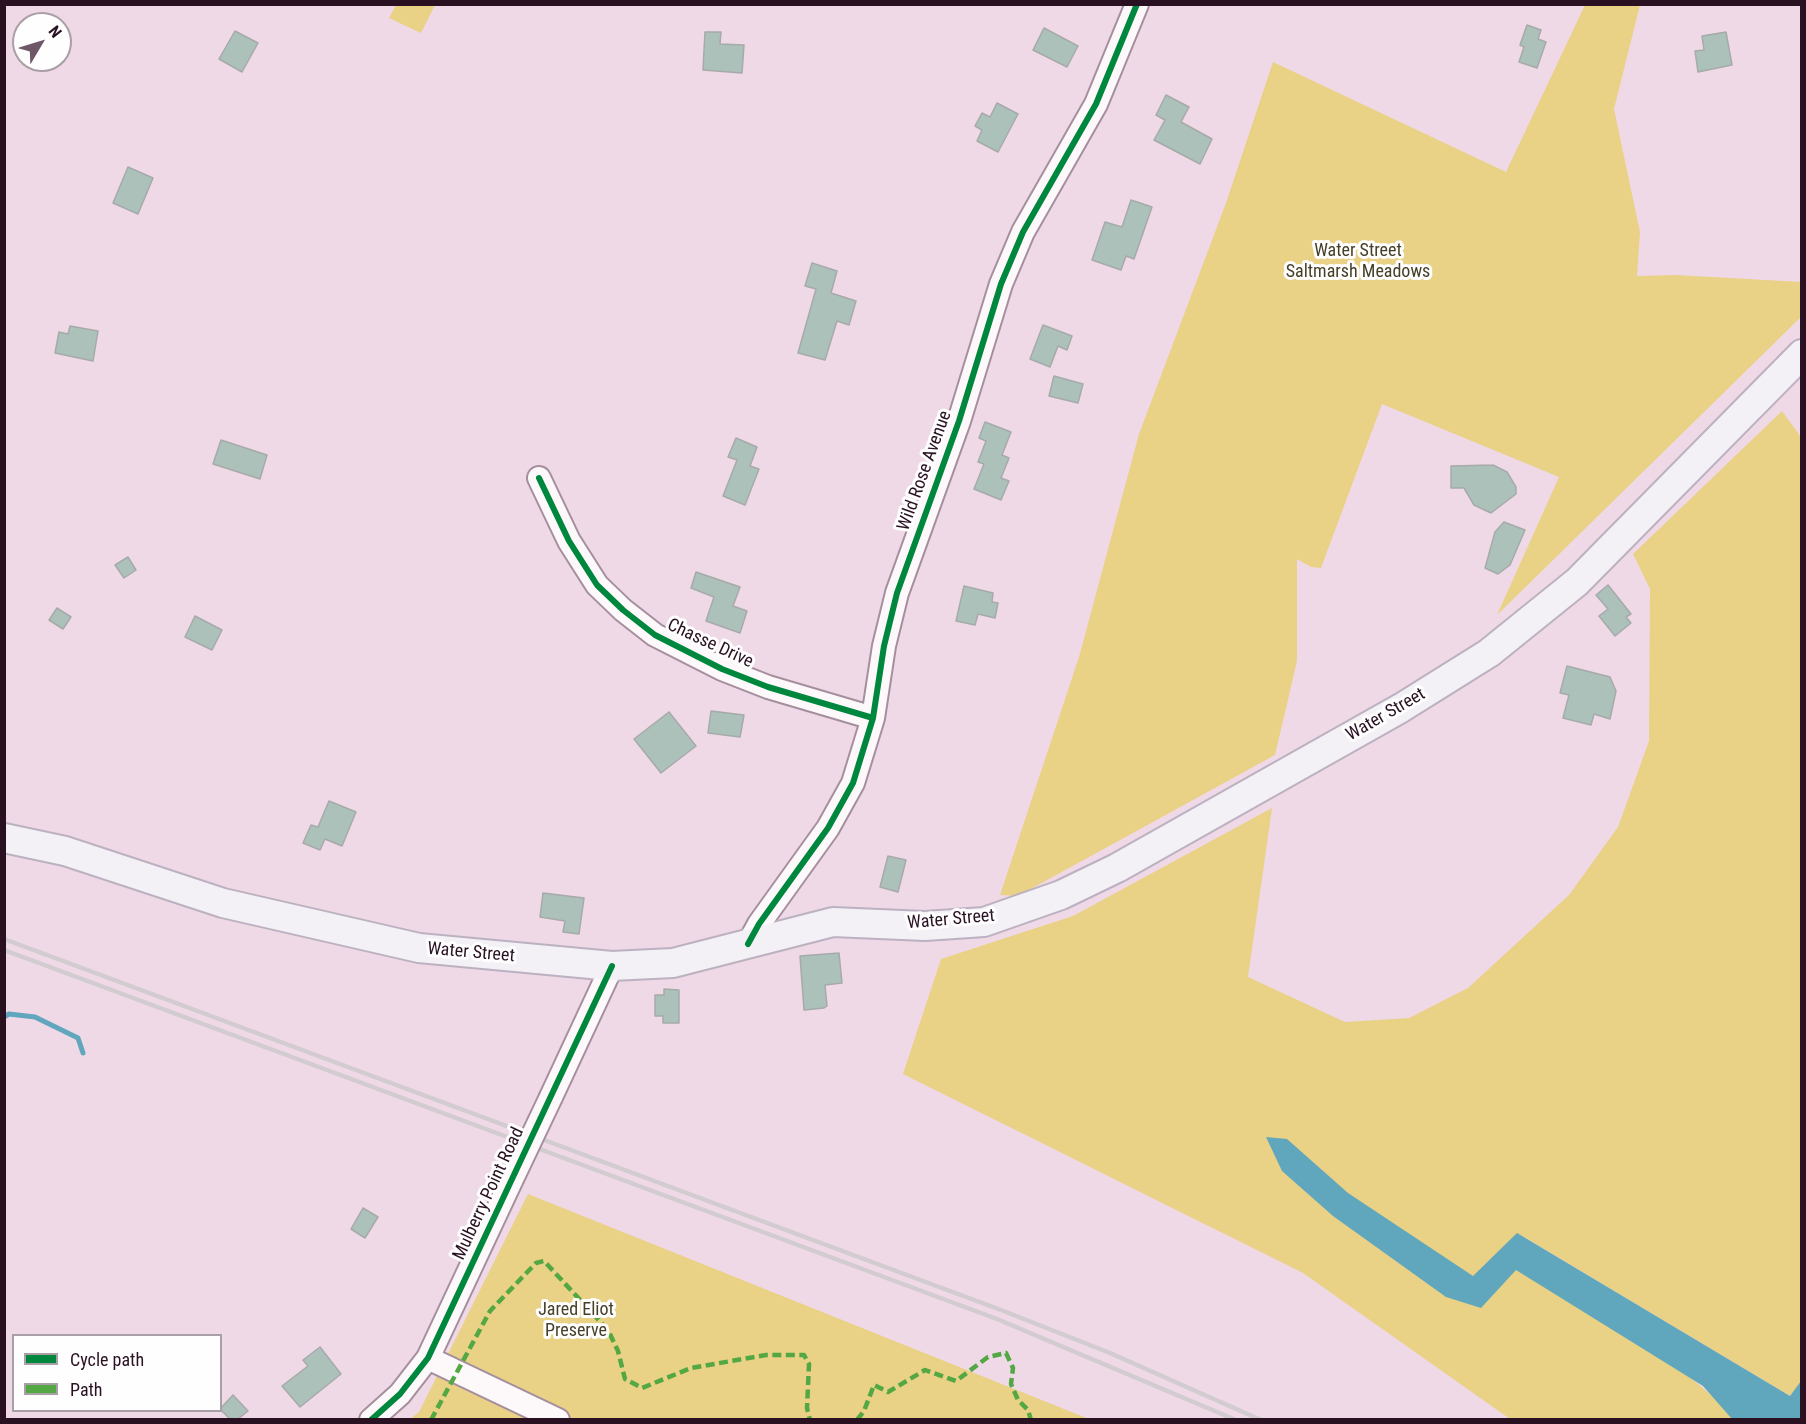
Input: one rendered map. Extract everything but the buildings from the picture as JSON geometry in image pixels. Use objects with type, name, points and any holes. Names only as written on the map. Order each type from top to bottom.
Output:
[{"type":"main road","name":"Water Street","points":[[4,838],[64,851],[223,903],[419,948],[612,966],[673,963],[833,922],[925,926],[984,921],[1061,896],[1126,862],[1401,708],[1489,653],[1577,582],[1802,354]]},
{"type":"street","name":"Wild Rose Avenue","points":[[747,944],[841,805],[859,767],[873,718],[884,646],[897,593],[959,421],[1001,284],[1023,232],[1096,104],[1137,4]]},
{"type":"street","name":"Chasse Drive","points":[[539,478],[569,540],[597,585],[623,610],[655,635],[722,669],[768,687],[873,718]]},
{"type":"street","name":"Mulberry Point Road","points":[[371,1419],[400,1394],[428,1358],[612,966]]},
{"type":"street","points":[[428,1358],[558,1419]]},
{"type":"green space","points":[[396,4],[435,5],[421,33],[389,18]]},
{"type":"green space","name":"Water Street Saltmarsh Meadows","points":[[1585,5],[1640,5],[1614,109],[1640,232],[1637,276],[1676,275],[1801,282],[1801,317],[1497,615],[1559,477],[1382,404],[1321,568],[1311,567],[1297,559],[1297,661],[1275,755],[1018,896],[1000,895],[1079,657],[1139,434],[1226,203],[1273,62],[1506,172]]},
{"type":"green space","points":[[1782,411],[1801,437],[1802,1381],[1790,1396],[1524,1237],[1710,1394],[1747,1419],[1510,1419],[1303,1273],[903,1074],[941,959],[1073,916],[1272,808],[1248,977],[1345,1022],[1409,1018],[1468,988],[1569,895],[1618,827],[1649,741],[1650,589],[1633,554]]},
{"type":"green space","name":"Jared Eliot Preserve","points":[[528,1194],[1089,1419],[409,1420],[419,1412]]},
{"type":"water","points":[[1266,1137],[1287,1139],[1348,1193],[1473,1276],[1517,1233],[1790,1396],[1801,1381],[1801,1419],[1732,1419],[1703,1386],[1516,1270],[1481,1308],[1446,1297],[1333,1216],[1282,1171]]},
{"type":"waterway","points":[[4,1017],[9,1014],[35,1017],[78,1038],[83,1053]]},
{"type":"railway","points":[[4,939],[1001,1310],[1110,1353],[1261,1420]]},
{"type":"railway","points":[[4,950],[997,1319],[1236,1420]]},
{"type":"marked path","points":[[431,1420],[490,1311],[536,1263],[544,1261],[608,1330],[618,1351],[625,1379],[642,1388],[691,1368],[766,1355],[804,1355],[809,1364],[807,1408],[810,1420]]},
{"type":"marked path","points":[[857,1420],[864,1411],[874,1385],[888,1392],[925,1370],[956,1381],[988,1357],[1006,1353],[1013,1368],[1011,1384],[1018,1400],[1028,1410],[1031,1420]]},
{"type":"cycle path","points":[[748,944],[759,924],[828,828],[853,783],[873,718],[884,646],[897,593],[959,421],[1001,284],[1023,232],[1096,104],[1137,4]]},
{"type":"cycle path","points":[[539,478],[569,541],[597,585],[623,610],[655,635],[722,669],[768,687],[873,718]]},
{"type":"cycle path","points":[[371,1420],[400,1394],[428,1358],[612,966]]}]
